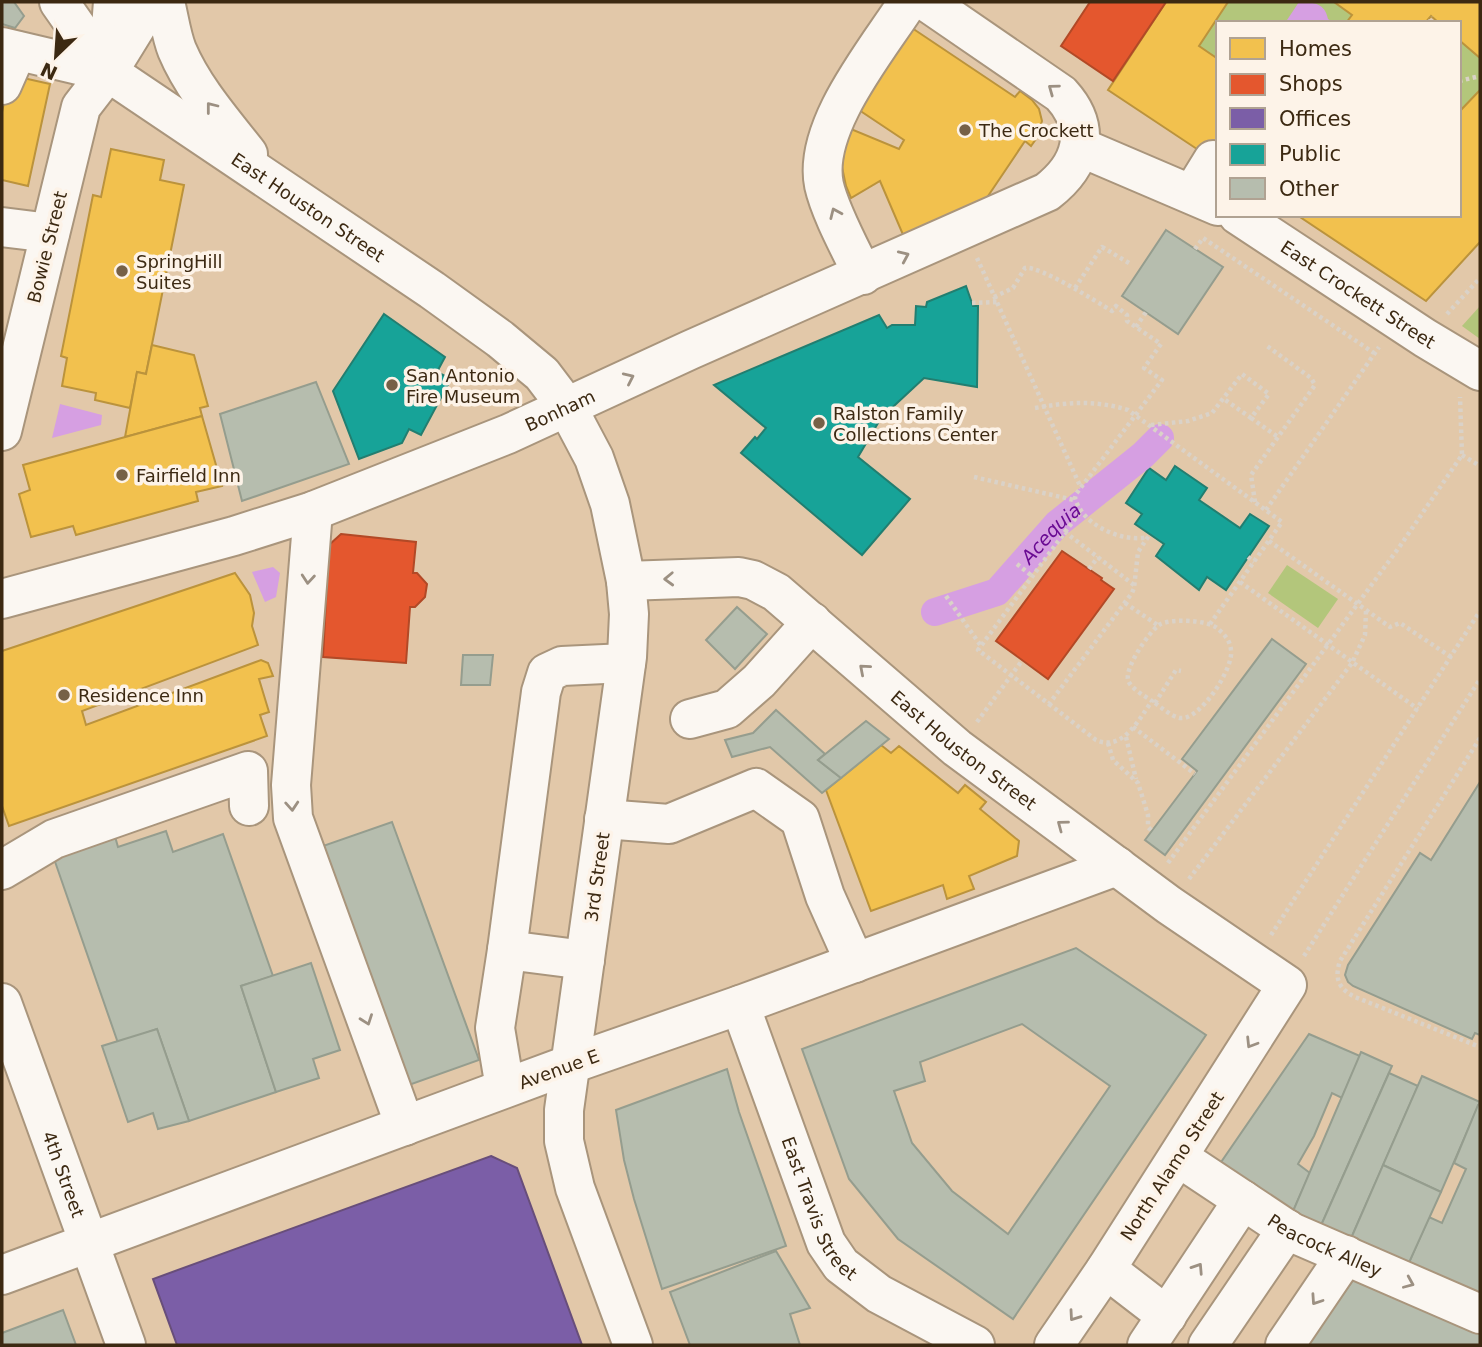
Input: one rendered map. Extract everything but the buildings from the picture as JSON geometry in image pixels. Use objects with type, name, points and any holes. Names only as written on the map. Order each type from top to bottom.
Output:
[{"type":"main road","name":"East Houston Street","points":[[59,2],[108,72],[432,290],[500,339],[542,374],[567,407]]},
{"type":"main road","points":[[7,61],[108,72],[113,2]]},
{"type":"main road","name":"Bowie Street","points":[[2,431],[81,107],[108,72],[149,2]]},
{"type":"main road","points":[[165,2],[176,47],[182,60],[204,98],[268,180]]},
{"type":"main road","points":[[863,275],[828,196],[822,161],[829,135],[846,96],[908,2]]},
{"type":"main road","points":[[927,2],[1061,94],[1072,106],[1079,125],[1080,147]]},
{"type":"main road","name":"Bonham","points":[[2,599],[234,536],[313,511],[508,434],[1047,192],[1064,179],[1074,164],[1080,147]]},
{"type":"main road","name":"East Crockett Street","points":[[1080,147],[1216,205]]},
{"type":"main road","points":[[1213,160],[1216,174]]},
{"type":"main road","name":"East Crockett Street","points":[[1237,217],[1470,365]]},
{"type":"main road","points":[[2,227],[50,233]]},
{"type":"main road","name":"3rd Street","points":[[567,407],[594,458],[610,504],[626,581],[629,614],[626,663],[564,1110],[564,1140],[575,1188],[633,1345]]},
{"type":"main road","points":[[313,511],[291,785],[293,818],[405,1126]]},
{"type":"main road","name":"East Houston Street","points":[[626,581],[739,577],[753,580],[776,592],[957,748],[1169,905],[1295,971]]},
{"type":"main road","points":[[690,719],[727,709],[759,681],[812,622]]},
{"type":"main road","points":[[505,1088],[495,1028],[541,692],[547,673],[562,666],[626,663]]},
{"type":"main road","points":[[2,870],[54,839],[248,771],[249,806]]},
{"type":"main road","points":[[604,819],[668,824],[756,788],[800,819],[825,896],[855,963]]},
{"type":"main road","name":"Avenue E","points":[[2,1275],[505,1088],[740,1005],[1117,866]]},
{"type":"main road","points":[[506,950],[585,960]]},
{"type":"main road","name":"North Alamo Street","points":[[1054,1345],[1106,1269],[1295,971]]},
{"type":"main road","name":"4th Street","points":[[2,1003],[126,1345]]},
{"type":"main road","name":"East Travis Street","points":[[740,1005],[826,1243],[841,1265],[879,1294],[975,1345]]},
{"type":"main road","name":"Peacock Alley","points":[[1178,1157],[1287,1229],[1480,1314]]},
{"type":"main road","points":[[1106,1269],[1157,1330],[1243,1200]]},
{"type":"main road","points":[[1208,1345],[1287,1229]]},
{"type":"main road","points":[[1285,1345],[1346,1255]]},
{"type":"path","points":[[1430,21],[1431,16]]},
{"type":"path","points":[[1461,81],[1480,76]]},
{"type":"path","points":[[1195,249],[1203,238],[1374,353]]},
{"type":"path","points":[[1075,288],[1102,247],[1129,263]]},
{"type":"path","points":[[977,258],[1081,488]]},
{"type":"path","points":[[972,303],[996,299],[1013,288],[1023,270],[1031,267],[1075,288],[1112,311],[1116,306],[1127,315],[1128,321],[1161,344],[1144,368],[1162,380],[1076,494],[1075,502]]},
{"type":"path","points":[[1266,510],[1374,353],[1480,278]]},
{"type":"path","points":[[1136,327],[1146,312]]},
{"type":"path","points":[[1256,502],[1251,475],[1315,383],[1267,346]]},
{"type":"path","points":[[1167,864],[1329,646],[1462,455],[1470,365]]},
{"type":"path","points":[[1150,425],[1188,421],[1216,410],[1242,374],[1269,394],[1251,418]]},
{"type":"path","points":[[1224,399],[1278,437]]},
{"type":"path","points":[[1035,408],[1076,402],[1121,408],[1138,415],[1282,522],[1210,624]]},
{"type":"path","points":[[1462,455],[1480,466]]},
{"type":"path","points":[[974,477],[1075,502],[1096,525],[1113,533],[1135,538],[1149,535],[1138,552],[1134,585],[1125,603],[1049,704]]},
{"type":"path","points":[[1081,510],[978,650],[1096,740],[1108,743],[1126,736],[1176,670],[1181,671]]},
{"type":"path","points":[[1065,532],[1134,585]]},
{"type":"path","points":[[1269,541],[1390,628],[1401,624],[1451,657]]},
{"type":"path","points":[[1089,569],[1097,557]]},
{"type":"path","points":[[1248,557],[1254,562]]},
{"type":"path","points":[[1017,564],[1032,576]]},
{"type":"path","points":[[1240,583],[1418,709]]},
{"type":"path","points":[[946,596],[981,646]]},
{"type":"path","points":[[1125,603],[1159,626]]},
{"type":"path","points":[[1169,905],[1352,663],[1365,635],[1366,611]]},
{"type":"path","points":[[1269,938],[1480,611]]},
{"type":"path","points":[[1192,622],[1210,624],[1225,636],[1231,646],[1231,657],[1221,680],[1199,711],[1190,717],[1179,718],[1132,686],[1128,673],[1133,658],[1159,626],[1192,622]]},
{"type":"path","points":[[957,748],[1021,662]]},
{"type":"path","points":[[1295,971],[1480,679]]},
{"type":"path","points":[[1133,727],[1195,774]]},
{"type":"path","points":[[1126,736],[1148,814],[1148,827],[1152,831]]},
{"type":"path","points":[[1480,738],[1340,961],[1336,977],[1342,988],[1355,997],[1480,1047]]},
{"type":"path","points":[[1108,743],[1113,760],[1137,780]]},
{"type":"green space","points":[[1228,2],[1334,2],[1352,15],[1348,21],[1216,21],[1216,58],[1199,46]]},
{"type":"green space","points":[[1461,42],[1480,58],[1480,90],[1461,110]]},
{"type":"green space","points":[[1480,306],[1480,339],[1462,326]]},
{"type":"green space","points":[[1287,565],[1338,599],[1318,628],[1268,593]]},
{"type":"shaded area","points":[[1299,2],[1314,3],[1321,7],[1331,21],[1286,21]]},
{"type":"shaded area","points":[[60,404],[102,415],[101,425],[52,438]]},
{"type":"shaded area","points":[[273,567],[280,573],[276,597],[265,602],[252,572]]},
{"type":"waterway","name":"Acequia","points":[[935,612],[997,592],[1057,524],[1143,455],[1160,438]]},
{"type":"place","name":"The Crockett","points":[[965,130]]},
{"type":"place","name":"SpringHill Suites","points":[[122,271]]},
{"type":"place","name":"San Antonio Fire Museum","points":[[392,385]]},
{"type":"place","name":"Ralston Family Collections Center","points":[[819,423]]},
{"type":"place","name":"Fairfield Inn","points":[[122,475]]},
{"type":"place","name":"Residence Inn","points":[[64,695]]}]
